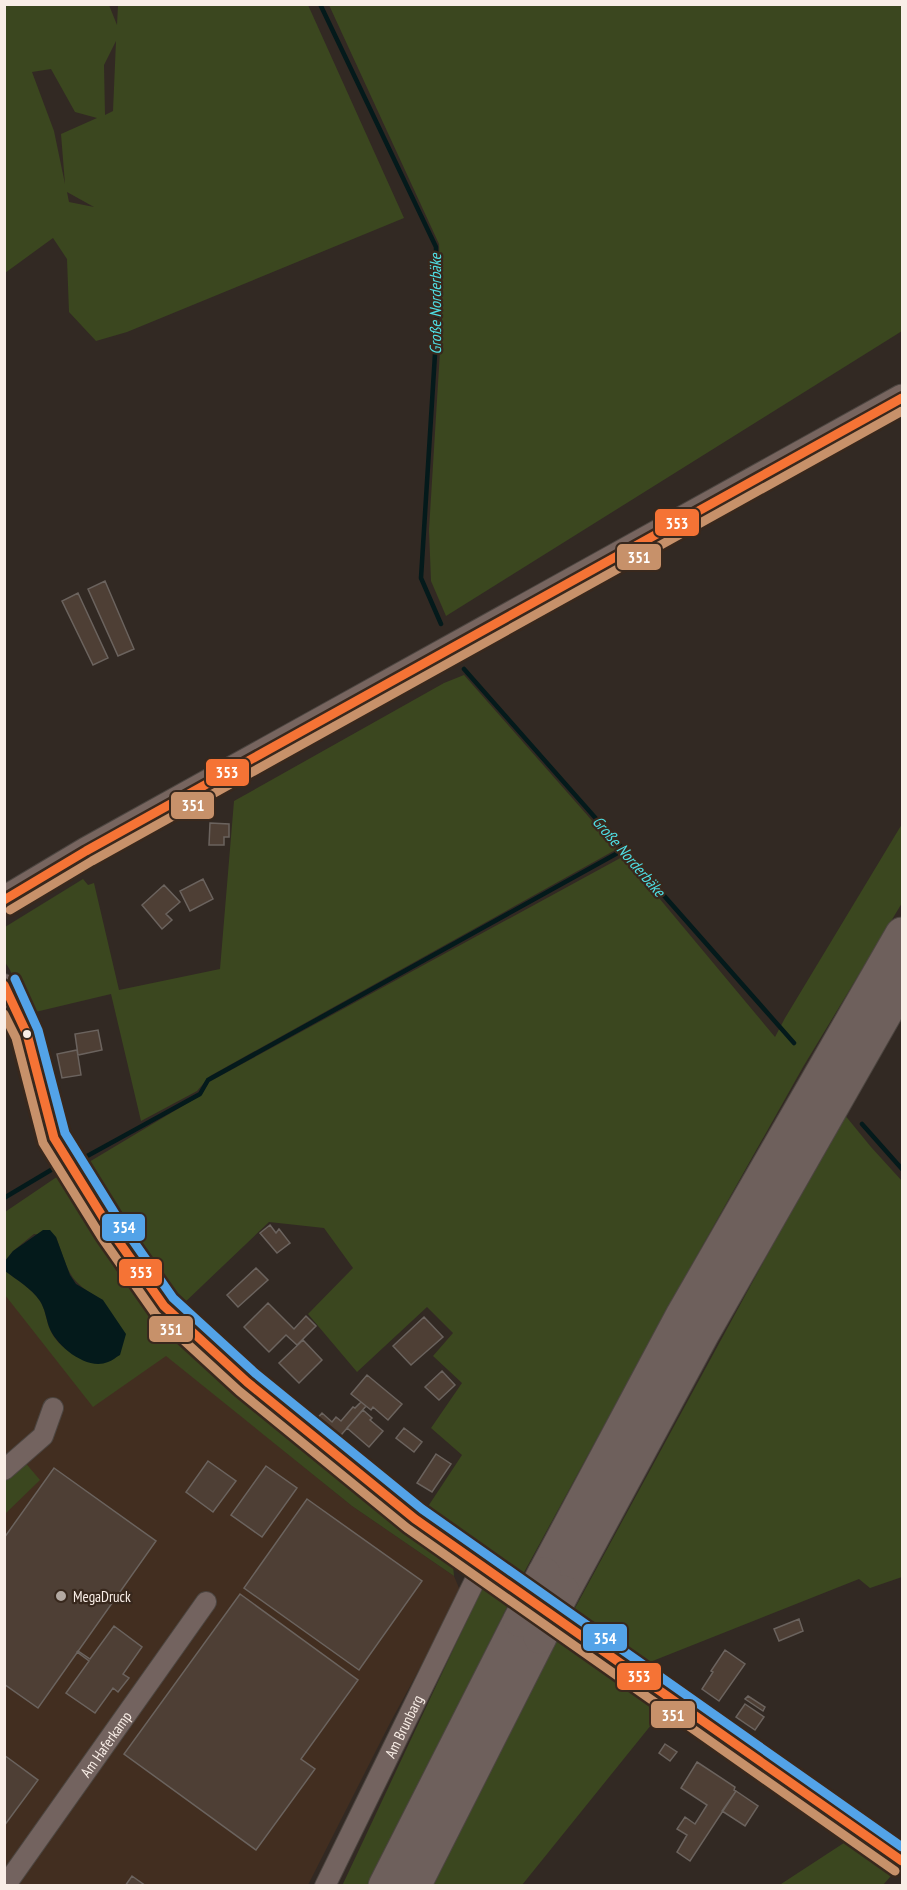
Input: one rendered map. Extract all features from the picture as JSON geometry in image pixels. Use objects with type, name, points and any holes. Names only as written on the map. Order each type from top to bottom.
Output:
[{"type":"highway","points":[[385,1886],[554,1583],[682,1316],[903,934]]},
{"type":"highway","points":[[554,1583],[704,1331],[903,984]]},
{"type":"highway","points":[[414,1886],[530,1628]]},
{"type":"main road","points":[[4,900],[86,851],[903,398]]},
{"type":"street","points":[[4,984],[27,1034],[54,1138],[112,1232],[164,1306],[247,1382],[415,1519],[903,1861]]},
{"type":"street","points":[[4,1470],[43,1436],[53,1408]]},
{"type":"street","name":"Am Brunbarg","points":[[325,1886],[482,1566]]},
{"type":"street","name":"Am Haferkamp","points":[[5,1886],[206,1602]]},
{"type":"shaded area","points":[[4,1294],[166,1355],[352,1506],[454,1576],[461,1593],[391,1721],[308,1885],[5,1885]]},
{"type":"green space","points":[[5,4],[109,5],[117,25],[118,5],[308,5],[404,218],[127,332],[96,341],[69,312],[67,259],[53,238],[5,273]],"holes":[[[116,41],[113,111],[105,115],[104,65]],[[51,69],[75,112],[97,118],[61,134],[65,184],[54,131],[32,72]],[[67,192],[94,207],[69,202]]]},
{"type":"green space","points":[[329,5],[902,5],[902,331],[446,616],[431,581],[429,530],[442,319],[439,244]]},
{"type":"green space","points":[[464,675],[617,849],[210,1076],[197,1091],[141,1121],[111,994],[27,1014],[5,962],[5,927],[83,879],[88,885],[94,883],[119,990],[220,969],[234,801],[444,683]]},
{"type":"green space","points":[[902,824],[902,903],[803,1067],[681,1284],[521,1578],[480,1548],[423,1514],[462,1455],[431,1428],[462,1383],[433,1356],[453,1333],[427,1307],[357,1372],[308,1314],[353,1268],[324,1228],[269,1222],[181,1306],[125,1237],[81,1171],[89,1162],[201,1095],[209,1082],[624,856],[775,1037]]},
{"type":"green space","points":[[844,1114],[902,1181],[902,1577],[870,1588],[859,1579],[640,1666],[629,1681],[664,1709],[522,1885],[430,1886],[561,1633],[598,1656],[569,1619]]},
{"type":"green space","points":[[67,1170],[108,1246],[187,1340],[452,1556],[454,1576],[352,1506],[166,1356],[93,1407],[5,1295],[5,1271],[28,1288],[40,1301],[56,1340],[71,1353],[90,1362],[103,1300],[76,1281],[67,1267],[56,1237],[34,1234],[13,1251],[5,1261],[5,1212]]},
{"type":"green space","points":[[23,1460],[40,1480],[5,1514],[5,1478]]},
{"type":"green space","points":[[484,1584],[511,1599],[370,1885],[342,1886]]},
{"type":"green space","points":[[853,1837],[897,1869],[883,1885],[778,1886]]},
{"type":"water","points":[[43,1230],[50,1230],[56,1237],[70,1275],[76,1284],[103,1300],[126,1334],[120,1355],[111,1361],[100,1364],[91,1363],[65,1349],[49,1327],[40,1301],[24,1284],[5,1271],[5,1261],[13,1251]]},
{"type":"building","points":[[105,581],[134,649],[118,656],[88,589]]},
{"type":"building","points":[[78,593],[108,658],[93,665],[62,601]]},
{"type":"building","points":[[210,823],[229,824],[229,837],[224,837],[224,845],[209,845]]},
{"type":"building","points":[[203,879],[213,899],[190,911],[180,891]]},
{"type":"building","points":[[164,885],[180,902],[166,914],[172,920],[162,929],[142,905]]},
{"type":"building","points":[[98,1030],[102,1050],[78,1055],[75,1034]]},
{"type":"building","points":[[77,1050],[81,1075],[62,1078],[57,1054]]},
{"type":"building","points":[[270,1225],[276,1233],[279,1229],[290,1243],[277,1253],[260,1233]]},
{"type":"building","points":[[256,1268],[268,1280],[238,1307],[227,1295]]},
{"type":"building","points":[[268,1303],[294,1329],[306,1316],[316,1326],[297,1345],[286,1335],[269,1352],[244,1327]]},
{"type":"building","points":[[424,1317],[443,1337],[411,1365],[393,1346]]},
{"type":"building","points":[[303,1340],[322,1360],[299,1383],[279,1363]]},
{"type":"building","points":[[442,1371],[455,1385],[439,1400],[425,1387]]},
{"type":"building","points":[[367,1375],[402,1404],[388,1420],[373,1407],[371,1410],[351,1394]]},
{"type":"building","points":[[361,1402],[366,1406],[336,1441],[314,1422],[322,1413],[332,1422],[336,1417],[341,1421],[353,1407],[355,1408]]},
{"type":"building","points":[[363,1410],[372,1418],[370,1420],[383,1431],[369,1447],[347,1428]]},
{"type":"building","points":[[404,1428],[422,1442],[414,1452],[396,1438]]},
{"type":"building","points":[[436,1454],[451,1464],[432,1492],[417,1483]]},
{"type":"building","points":[[208,1461],[236,1481],[213,1512],[186,1492]]},
{"type":"building","points":[[266,1466],[297,1488],[262,1537],[231,1515]]},
{"type":"building","name":"MegaDruck","points":[[54,1468],[156,1541],[38,1708],[4,1684],[4,1538]]},
{"type":"building","points":[[307,1499],[422,1581],[359,1670],[244,1588]]},
{"type":"building","points":[[240,1594],[358,1680],[301,1759],[315,1769],[256,1850],[124,1754]]},
{"type":"building","points":[[799,1619],[803,1631],[779,1641],[774,1629]]},
{"type":"building","points":[[114,1626],[142,1647],[123,1674],[129,1678],[118,1692],[113,1688],[95,1713],[66,1693],[89,1661],[77,1652],[90,1659]]},
{"type":"building","points":[[725,1650],[745,1664],[719,1701],[702,1689]]},
{"type":"building","points":[[748,1696],[765,1707],[763,1711],[745,1699]]},
{"type":"building","points":[[745,1704],[764,1717],[755,1730],[736,1717]]},
{"type":"building","points":[[665,1744],[677,1752],[670,1761],[659,1753]]},
{"type":"building","points":[[4,1755],[38,1780],[4,1826]]},
{"type":"building","points":[[697,1762],[735,1787],[736,1791],[690,1861],[677,1852],[687,1835],[677,1829],[685,1817],[695,1824],[707,1805],[681,1788]]},
{"type":"building","points":[[736,1791],[758,1806],[745,1826],[722,1811]]},
{"type":"building","points":[[132,1876],[146,1886],[125,1886]]},
{"type":"waterway","name":"Große Norderbäke","points":[[320,4],[436,247],[437,322],[421,578],[441,624]]},
{"type":"waterway","name":"Große Norderbäke","points":[[464,669],[794,1043]]},
{"type":"waterway","points":[[80,1160],[200,1094],[208,1080],[623,850]]},
{"type":"waterway","name":"Große Norderbäke","points":[[862,1124],[902,1169]]},
{"type":"waterway","points":[[4,1198],[56,1167]]},
{"type":"transit line","name":"353","points":[[4,900],[86,851],[902,398]]},
{"type":"transit line","name":"351","points":[[10,910],[92,861],[902,411]]},
{"type":"transit line","name":"354","points":[[15,979],[38,1030],[65,1133],[122,1225],[173,1298],[255,1373],[422,1509],[902,1847]]},
{"type":"transit line","name":"353","points":[[4,985],[27,1034],[54,1138],[112,1232],[164,1306],[247,1382],[415,1519],[902,1861]]},
{"type":"transit line","name":"351","points":[[4,1014],[16,1038],[43,1143],[102,1238],[156,1315],[239,1391],[407,1528],[895,1871]]},
{"type":"place","name":"MegaDruck","points":[[61,1596]]}]
